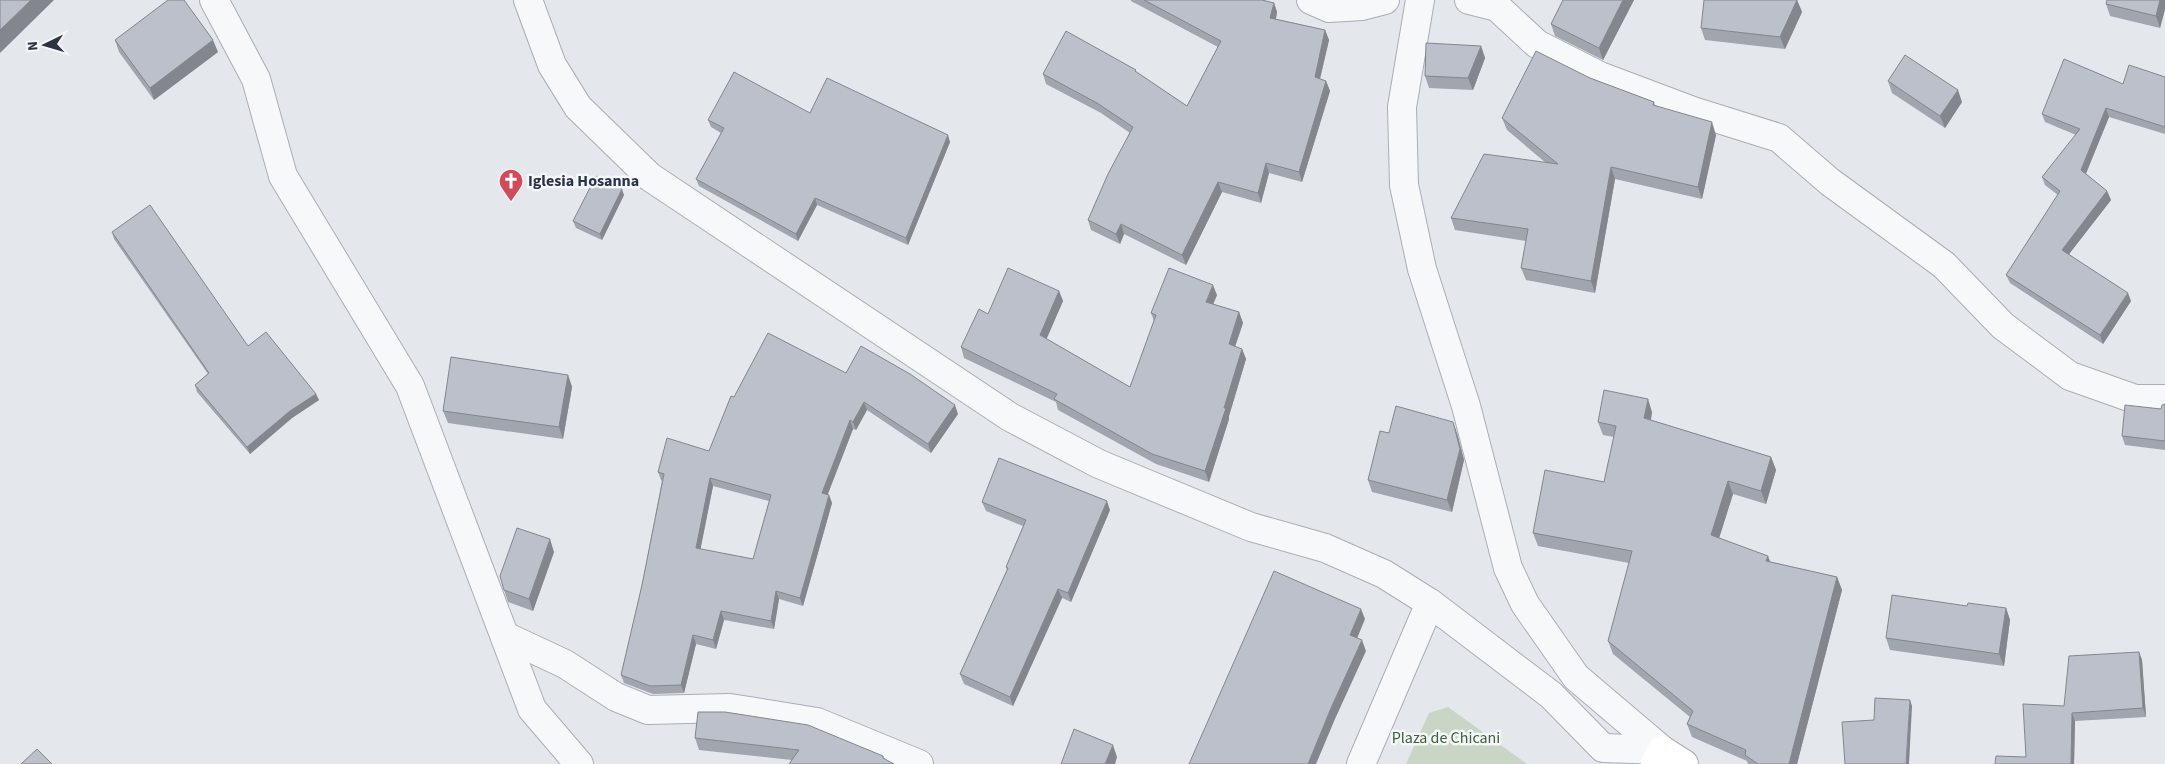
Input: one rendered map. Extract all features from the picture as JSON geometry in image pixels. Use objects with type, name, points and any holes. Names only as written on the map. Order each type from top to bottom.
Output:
[{"type":"street","points":[[214,0],[256,79],[283,176],[410,386],[532,709],[579,764]]},
{"type":"street","points":[[528,0],[552,65],[578,107],[650,177],[1001,412],[1099,464],[1251,527],[1325,548],[1384,574],[1430,603],[1550,695],[1603,748],[1667,759]]},
{"type":"street","points":[[1311,0],[1329,8],[1362,6],[1385,0]]},
{"type":"street","points":[[1420,0],[1402,107],[1404,185],[1422,269],[1466,406],[1508,568],[1526,604],[1576,677],[1667,759]]},
{"type":"street","points":[[1469,0],[1497,7],[1537,44],[1600,76],[1693,111],[1778,138],[1830,182],[1944,265],[2003,326],[2070,376],[2135,399],[2165,399]]},
{"type":"street","points":[[1361,764],[1430,603]]},
{"type":"street","points":[[505,636],[565,664],[616,697],[648,710],[730,708],[817,722],[919,764]]},
{"type":"green space","name":"Plaza de Chicani","points":[[1448,707],[1527,764],[1406,764],[1429,713]]},
{"type":"building","points":[[0,0],[31,0],[0,30]]},
{"type":"building","points":[[168,0],[184,0],[213,40],[150,88],[115,40]]},
{"type":"building","points":[[1144,0],[1262,0],[1274,3],[1270,18],[1325,30],[1315,77],[1326,81],[1299,172],[1266,163],[1258,193],[1218,182],[1182,255],[1121,224],[1116,234],[1088,220],[1108,174],[1133,127],[1097,103],[1043,74],[1066,31],[1136,70],[1187,106],[1221,41]]},
{"type":"building","points":[[1563,0],[1623,0],[1599,48],[1551,24]]},
{"type":"building","points":[[1704,0],[1797,0],[1780,37],[1701,28]]},
{"type":"building","points":[[2107,0],[2160,0],[2156,16],[2106,4]]},
{"type":"building","points":[[1426,43],[1481,46],[1468,78],[1425,76]]},
{"type":"building","points":[[1536,51],[1590,78],[1654,102],[1653,105],[1712,122],[1698,187],[1611,167],[1591,281],[1521,268],[1528,229],[1451,218],[1484,154],[1558,164],[1502,118]]},
{"type":"building","points":[[1905,55],[1958,90],[1940,116],[1888,81]]},
{"type":"building","points":[[2064,59],[2123,84],[2129,65],[2165,77],[2165,127],[2106,108],[2081,170],[2107,191],[2062,250],[2128,293],[2100,335],[2006,275],[2060,191],[2042,177],[2080,129],[2042,114]]},
{"type":"building","points":[[734,72],[810,113],[827,78],[948,135],[906,238],[815,198],[796,234],[696,179],[724,128],[708,120]]},
{"type":"building","points":[[596,176],[622,189],[600,234],[573,221]]},
{"type":"building","points":[[150,205],[248,346],[266,332],[316,394],[290,411],[247,447],[195,385],[209,373],[112,232]]},
{"type":"building","points":[[1008,268],[1059,291],[1040,335],[1130,387],[1156,315],[1151,313],[1169,268],[1213,285],[1206,302],[1239,312],[1229,344],[1242,349],[1224,408],[1226,408],[1205,471],[1152,454],[1054,399],[1057,394],[961,347],[979,309],[988,314]]},
{"type":"building","points":[[768,333],[846,373],[861,346],[910,374],[955,405],[928,444],[864,402],[853,422],[850,420],[822,493],[829,495],[800,598],[776,591],[771,621],[721,611],[713,640],[693,635],[681,685],[650,686],[621,675],[642,585],[664,474],[658,472],[667,438],[709,451],[731,396],[734,397]],"holes":[[[710,478],[771,495],[753,559],[696,548]]]},
{"type":"building","points":[[451,357],[568,375],[559,427],[443,411]]},
{"type":"building","points":[[1604,390],[1648,399],[1644,418],[1771,457],[1761,491],[1728,481],[1711,535],[1768,556],[1766,561],[1837,577],[1789,764],[1758,764],[1745,755],[1746,750],[1687,724],[1693,711],[1608,641],[1632,551],[1533,533],[1545,470],[1604,482],[1616,426],[1598,422]]},
{"type":"building","points":[[2165,404],[2165,441],[2122,436],[2125,405],[2161,409],[2162,405]]},
{"type":"building","points":[[1396,406],[1453,422],[1460,449],[1447,500],[1368,480],[1380,431],[1389,433]]},
{"type":"building","points":[[999,458],[1107,501],[1068,593],[1058,589],[1010,697],[960,674],[1008,568],[1006,567],[1026,520],[982,502]]},
{"type":"building","points":[[517,528],[550,539],[529,599],[504,590],[500,576]]},
{"type":"building","points":[[1274,571],[1361,609],[1350,635],[1362,640],[1308,764],[1189,764]]},
{"type":"building","points":[[1892,595],[1967,606],[1968,603],[2006,608],[1999,654],[1886,638]]},
{"type":"building","points":[[2139,652],[2143,708],[2072,713],[2071,764],[1995,764],[1996,756],[2026,757],[2023,704],[2064,706],[2069,656]]},
{"type":"building","points":[[1875,698],[1910,700],[1906,764],[1845,764],[1842,722],[1874,720]]},
{"type":"building","points":[[698,712],[725,712],[808,725],[883,756],[883,758],[894,764],[789,764],[799,750],[695,738]]},
{"type":"building","points":[[1074,729],[1113,745],[1105,764],[1061,764]]},
{"type":"building","points":[[37,749],[52,764],[21,764]]},
{"type":"place","name":"Iglesia Hosanna","points":[[511,202]]}]
